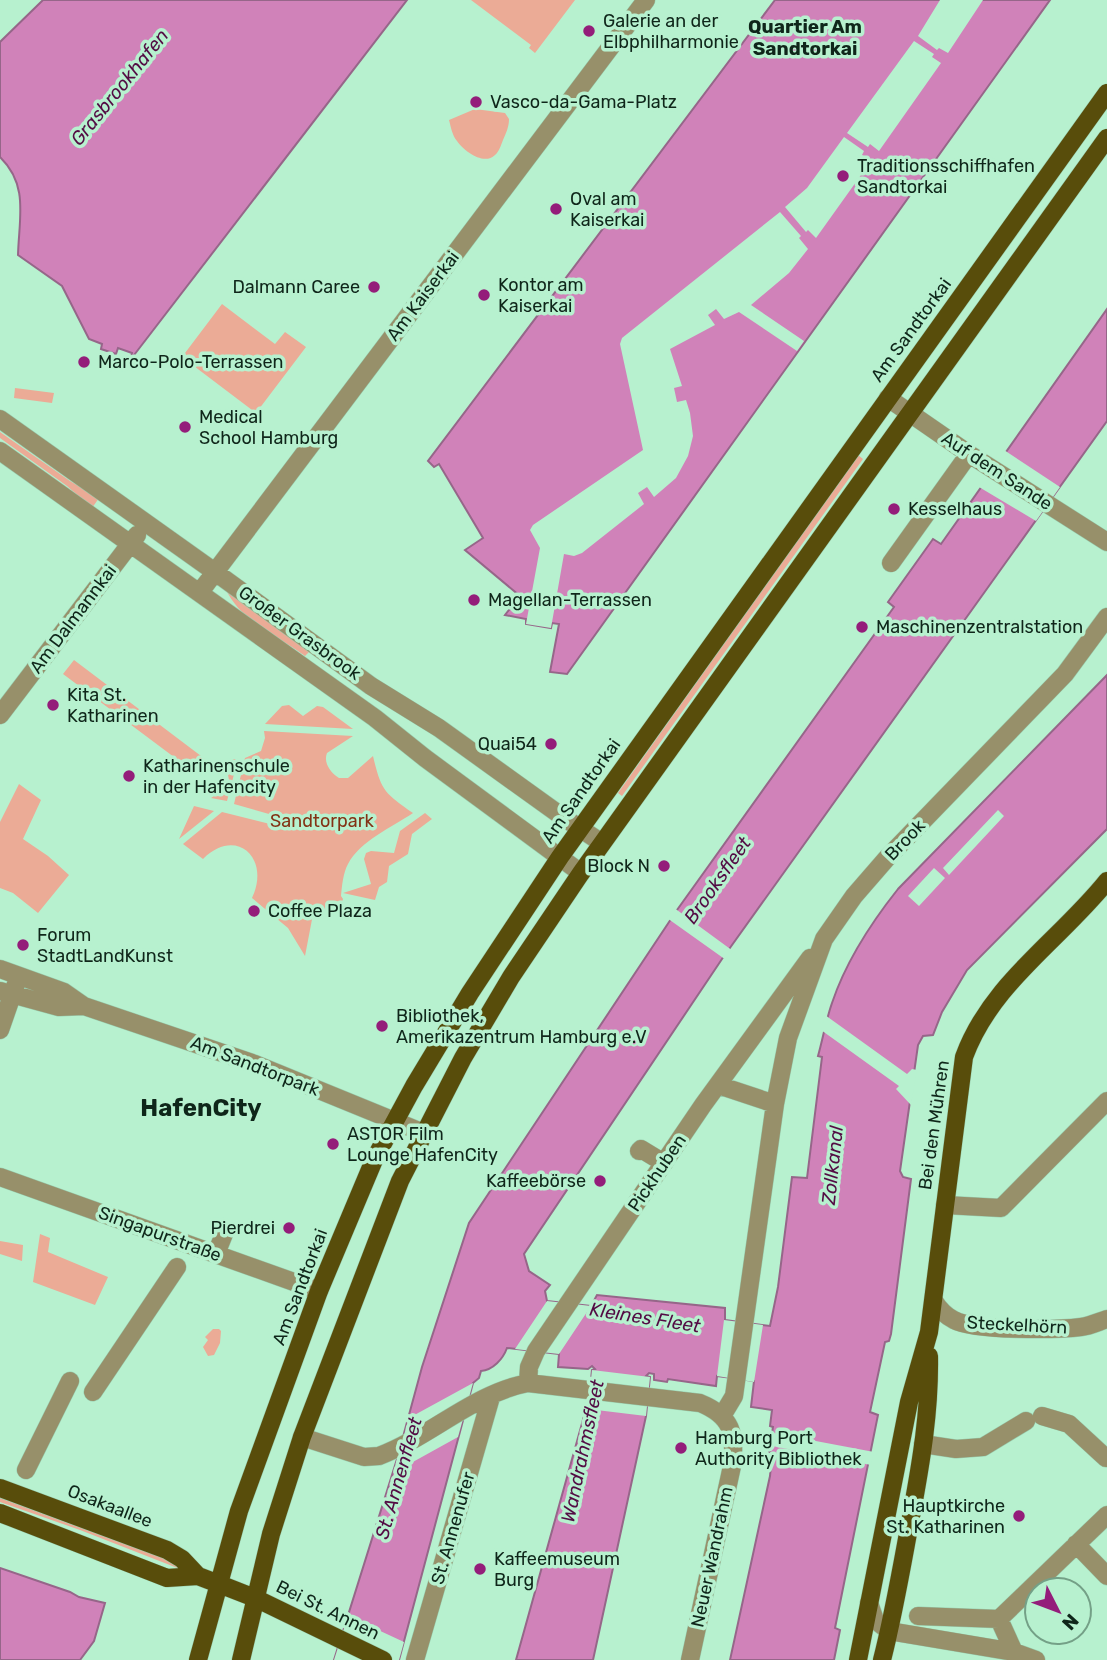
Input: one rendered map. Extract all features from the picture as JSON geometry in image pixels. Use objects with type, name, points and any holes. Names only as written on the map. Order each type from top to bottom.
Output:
[{"type":"main road","name":"Am Sandtorkai","points":[[198,1660],[239,1511],[319,1291],[374,1160],[394,1122],[489,962],[560,857],[1107,93]]},
{"type":"main road","points":[[241,1660],[271,1534],[302,1437],[400,1181],[459,1066],[505,987],[602,842],[1107,138]]},
{"type":"main road","name":"Bei den Mühren","points":[[929,1332],[961,1073],[970,1041],[991,1004],[1009,982],[1106,887]]},
{"type":"main road","points":[[882,1660],[930,1397],[929,1332]]},
{"type":"main road","points":[[858,1660],[909,1402],[929,1332]]},
{"type":"main road","name":"Osakaallee","points":[[0,1488],[167,1550],[182,1559],[198,1576]]},
{"type":"main road","name":"Osakaallee","points":[[0,1513],[167,1578],[198,1576],[255,1598]]},
{"type":"main road","name":"Bei St. Annen","points":[[255,1598],[383,1660]]},
{"type":"street","name":"Am Kaiserkai","points":[[200,592],[646,0]]},
{"type":"street","name":"Auf dem Sande","points":[[888,398],[969,454],[1107,542]]},
{"type":"street","name":"Großer Grasbrook","points":[[0,419],[371,686],[439,728],[602,842]]},
{"type":"street","name":"Großer Grasbrook","points":[[0,451],[200,592],[581,873]]},
{"type":"street","points":[[891,563],[969,454]]},
{"type":"street","name":"Am Dalmannkai","points":[[0,715],[145,524]]},
{"type":"street","name":"Brook","points":[[722,1416],[732,1402],[775,1104],[788,1038],[824,939],[870,877],[1053,688],[1107,617]]},
{"type":"street","name":"Pickhuben","points":[[528,1383],[529,1367],[536,1351],[718,1085],[824,939]]},
{"type":"street","name":"Am Sandtorpark","points":[[0,969],[64,992],[84,1006],[255,1064],[424,1133]]},
{"type":"street","points":[[0,1030],[6,993],[20,976]]},
{"type":"street","name":"Am Sandtorpark","points":[[6,993],[60,1007],[84,1006]]},
{"type":"street","points":[[718,1085],[775,1104]]},
{"type":"street","points":[[944,1205],[1001,1208],[1107,1101]]},
{"type":"street","points":[[639,1151],[641,1149],[664,1163]]},
{"type":"street","name":"Singapurstraße","points":[[0,1177],[319,1291]]},
{"type":"street","points":[[216,1254],[224,1234]]},
{"type":"street","name":"Singapurstraße","points":[[93,1392],[177,1267]]},
{"type":"street","name":"Steckelhörn","points":[[934,1301],[947,1316],[970,1325],[1056,1330],[1085,1326],[1107,1319]]},
{"type":"street","points":[[26,1470],[70,1381]]},
{"type":"street","points":[[302,1437],[369,1457],[385,1454],[466,1409],[528,1383],[700,1404],[722,1416]]},
{"type":"street","name":"St. Annenufer","points":[[415,1660],[491,1397]]},
{"type":"street","name":"Neuer Wandrahm","points":[[690,1660],[734,1451],[732,1432],[722,1416]]},
{"type":"street","points":[[923,1444],[956,1449],[983,1447],[1034,1418],[1069,1424],[1106,1458]]},
{"type":"street","points":[[918,1616],[999,1619],[1107,1515]]},
{"type":"street","points":[[1076,1544],[1107,1576]]},
{"type":"street","points":[[869,1603],[875,1620],[889,1631],[1014,1651],[1036,1660]]},
{"type":"street","points":[[999,1619],[1014,1651]]},
{"type":"green space","points":[[471,0],[575,0],[535,53],[529,48],[531,45]]},
{"type":"green space","points":[[475,109],[505,113],[509,119],[500,148],[490,158],[480,158],[469,153],[457,141],[452,131],[449,120]]},
{"type":"green space","points":[[222,304],[275,344],[285,332],[306,347],[256,413],[182,357]]},
{"type":"green space","points":[[15,388],[54,393],[52,403],[14,398]]},
{"type":"green space","points":[[0,432],[99,498],[92,508],[67,486],[0,438]]},
{"type":"green space","points":[[858,455],[863,459],[622,796],[618,793]]},
{"type":"green space","points":[[225,588],[309,652],[305,656],[260,627],[240,610]]},
{"type":"green space","points":[[74,660],[205,759],[194,772],[63,674]]},
{"type":"green space","points":[[289,705],[303,716],[317,706],[323,707],[353,729],[265,724],[282,706]]},
{"type":"green space","name":"Sandtorpark","points":[[264,731],[353,736],[327,753],[326,760],[331,771],[339,778],[348,778],[373,756],[385,790],[413,813],[368,841],[353,856],[344,875],[341,906],[335,912],[314,909],[305,956],[288,928],[252,898],[257,883],[257,870],[254,859],[247,851],[238,846],[227,846],[215,850],[203,859],[183,844],[222,812],[274,825],[276,816],[234,804],[245,758],[261,751]]},
{"type":"green space","points":[[238,759],[227,801],[211,798],[230,785],[225,760]]},
{"type":"green space","points":[[19,784],[41,800],[23,839],[69,875],[38,913],[13,893],[0,888],[0,822]]},
{"type":"green space","points":[[194,806],[214,811],[179,839]]},
{"type":"green space","points":[[425,813],[432,819],[412,834],[408,854],[389,866],[387,882],[379,887],[375,900],[343,893],[371,884],[364,859],[366,853],[394,853],[400,831]]},
{"type":"green space","points":[[40,1234],[50,1238],[48,1252],[108,1277],[95,1305],[33,1282]]},
{"type":"green space","points":[[0,1241],[23,1245],[22,1261],[0,1254]]},
{"type":"green space","points":[[213,1329],[221,1331],[220,1343],[214,1355],[208,1356],[203,1347],[208,1340],[205,1337]]},
{"type":"green space","points":[[0,1498],[166,1559],[180,1566],[180,1569],[0,1502]]},
{"type":"water","name":"Grasbrookhafen","points":[[43,0],[407,0],[131,359],[132,353],[118,348],[116,354],[101,349],[102,344],[89,339],[62,286],[18,255],[19,191],[9,168],[0,157],[0,42]]},
{"type":"water","points":[[775,0],[1050,0],[567,674],[550,672],[559,624],[552,623],[551,628],[526,624],[526,619],[505,615],[520,596],[465,550],[483,538],[439,464],[434,467],[428,461]]},
{"type":"water","points":[[1107,309],[1107,421],[722,959],[524,1254],[529,1271],[550,1285],[545,1291],[547,1301],[591,1306],[597,1295],[725,1308],[725,1320],[770,1326],[778,1287],[792,1177],[807,1178],[822,1057],[818,1056],[832,1003],[852,957],[898,889],[1107,675],[1107,829],[967,970],[942,1012],[933,1035],[923,1036],[918,1045],[900,1171],[903,1177],[911,1179],[891,1334],[889,1341],[885,1342],[870,1412],[878,1415],[835,1628],[840,1630],[834,1660],[730,1660],[770,1476],[772,1410],[751,1407],[754,1381],[717,1376],[716,1386],[668,1379],[667,1382],[654,1380],[654,1374],[649,1373],[646,1376],[650,1377],[646,1416],[593,1660],[516,1660],[588,1409],[592,1370],[595,1369],[592,1366],[588,1369],[558,1367],[559,1354],[507,1348],[497,1363],[490,1369],[481,1371],[479,1378],[473,1383],[399,1660],[334,1660],[397,1459],[422,1367],[469,1223],[677,910],[894,607],[888,602],[933,539],[941,544]]},
{"type":"water","points":[[0,1568],[79,1597],[105,1603],[94,1641],[80,1660],[0,1660]]},
{"type":"pier","points":[[940,0],[983,0],[948,53],[939,48],[937,50],[918,36]]},
{"type":"pier","points":[[914,41],[934,54],[932,57],[941,63],[879,151],[870,144],[868,147],[847,133]]},
{"type":"pier","points":[[844,137],[864,151],[862,155],[871,161],[816,238],[808,230],[806,232],[785,207],[807,188]]},
{"type":"pier","points":[[780,212],[801,236],[799,238],[808,249],[789,273],[751,305],[804,341],[797,351],[739,312],[724,319],[716,309],[708,315],[715,325],[670,349],[682,386],[674,388],[677,402],[686,400],[690,413],[693,436],[688,456],[676,478],[654,497],[647,487],[638,493],[644,504],[582,553],[574,556],[564,554],[551,628],[526,624],[540,548],[530,530],[533,525],[643,450],[620,344],[622,338]]},
{"type":"pier","points":[[1004,450],[1060,487],[1036,521],[979,487]]},
{"type":"pier","points":[[998,810],[1004,816],[949,875],[943,868]]},
{"type":"pier","points":[[934,868],[945,878],[919,906],[908,896]]},
{"type":"pier","points":[[674,908],[733,951],[726,960],[667,918]]},
{"type":"pier","points":[[825,1015],[907,1074],[912,1069],[917,1070],[911,1105],[896,1089],[899,1086],[821,1030]]},
{"type":"pier","points":[[547,1301],[591,1306],[559,1354],[515,1349]]},
{"type":"pier","points":[[724,1320],[763,1325],[754,1382],[717,1376]]},
{"type":"pier","points":[[592,1370],[650,1377],[646,1416],[588,1409]]},
{"type":"pier","points":[[473,1383],[458,1437],[393,1473],[409,1418]]},
{"type":"pier","points":[[768,1432],[874,1452],[871,1465],[767,1445]]},
{"type":"pier","points":[[348,1616],[404,1642],[399,1660],[334,1660]]},
{"type":"place","name":"Galerie an der Elbphilharmonie","points":[[589,31]]},
{"type":"place","name":"Vasco-da-Gama-Platz","points":[[476,102]]},
{"type":"place","name":"Traditionsschiffhafen Sandtorkai","points":[[843,176]]},
{"type":"place","name":"Oval am Kaiserkai","points":[[556,209]]},
{"type":"place","name":"Dalmann Caree","points":[[374,287]]},
{"type":"place","name":"Kontor am Kaiserkai","points":[[484,295]]},
{"type":"place","name":"Marco-Polo-Terrassen","points":[[84,362]]},
{"type":"place","name":"Medical School Hamburg","points":[[185,427]]},
{"type":"place","name":"Kesselhaus","points":[[894,509]]},
{"type":"place","name":"Magellan-Terrassen","points":[[474,600]]},
{"type":"place","name":"Maschinenzentralstation","points":[[862,627]]},
{"type":"place","name":"Kita St. Katharinen","points":[[53,705]]},
{"type":"place","name":"Quai54","points":[[551,744]]},
{"type":"place","name":"Katharinenschule in der Hafencity","points":[[129,776]]},
{"type":"place","name":"Block N","points":[[664,866]]},
{"type":"place","name":"Coffee Plaza","points":[[254,911]]},
{"type":"place","name":"Forum StadtLandKunst","points":[[23,945]]},
{"type":"place","name":"Bibliothek, Amerikazentrum Hamburg e.V","points":[[382,1026]]},
{"type":"place","name":"ASTOR Film Lounge HafenCity","points":[[333,1144]]},
{"type":"place","name":"Kaffeebörse","points":[[600,1181]]},
{"type":"place","name":"Pierdrei","points":[[289,1228]]},
{"type":"place","name":"Hamburg Port Authority Bibliothek","points":[[681,1448]]},
{"type":"place","name":"Hauptkirche St. Katharinen","points":[[1019,1516]]},
{"type":"place","name":"Kaffeemuseum Burg","points":[[480,1569]]},
{"type":"district","name":"Quartier Am Sandtorkai","points":[[805,37]]},
{"type":"district","name":"HafenCity","points":[[201,1108]]},
{"type":"water label","name":"Brooksfleet","points":[[717,880]]},
{"type":"water label","name":"Zollkanal","points":[[832,1165]]},
{"type":"water label","name":"Kleines Fleet","points":[[645,1317]]},
{"type":"water label","name":"Wandrahmsfleet","points":[[582,1451]]},
{"type":"water label","name":"St. Annenfleet","points":[[398,1478]]}]
